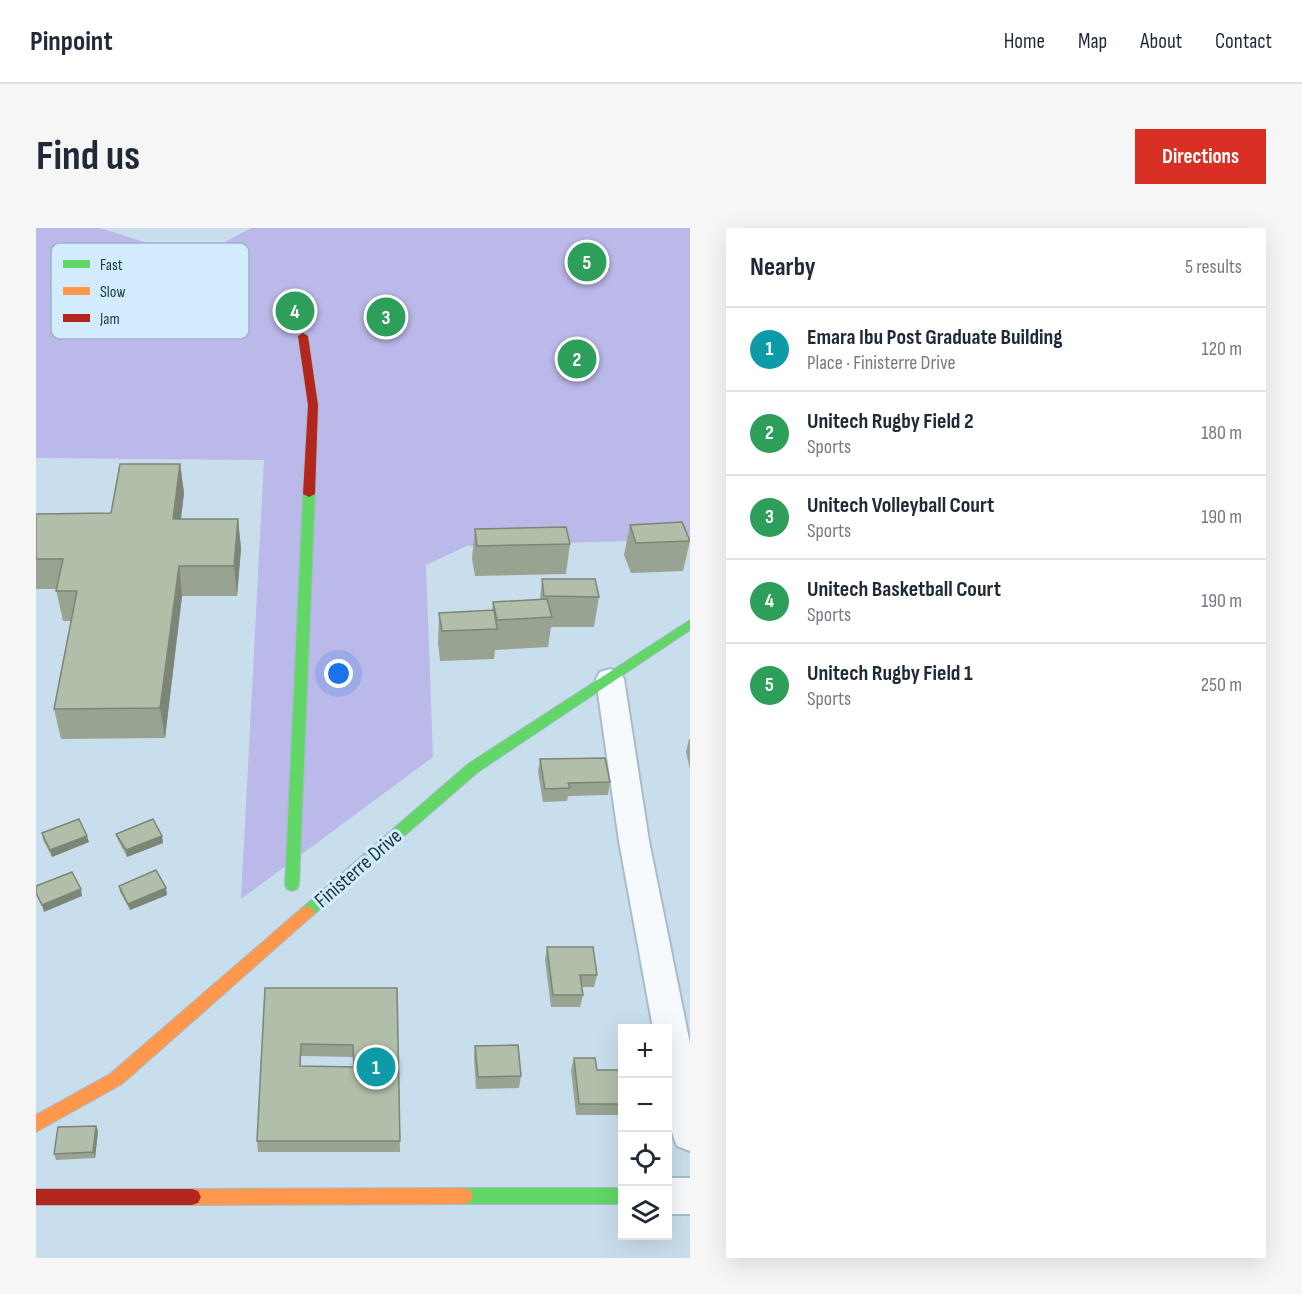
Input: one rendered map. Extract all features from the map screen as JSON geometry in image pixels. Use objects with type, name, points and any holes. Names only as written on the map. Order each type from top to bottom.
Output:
[{"type":"street","points":[[292,885],[313,405],[303,336]]},
{"type":"street","name":"Finisterre Drive","points":[[36,1124],[116,1078],[473,768],[690,624]]},
{"type":"street","points":[[610,679],[634,841],[690,1134]]},
{"type":"street","points":[[36,1197],[618,1196]]},
{"type":"street","points":[[672,1196],[690,1196]]},
{"type":"shaded area","points":[[36,228],[100,228],[148,243],[51,243],[51,339],[249,339],[249,243],[223,243],[251,228],[690,228],[690,539],[467,546],[426,565],[433,757],[241,899],[264,460],[36,458]]},
{"type":"building","points":[[120,464],[180,464],[173,519],[238,519],[234,566],[179,566],[160,708],[54,709],[77,591],[56,591],[63,559],[36,559],[36,514],[111,513]]},
{"type":"building","points":[[682,522],[690,541],[636,543],[630,525]]},
{"type":"building","points":[[566,527],[570,544],[477,546],[475,529]]},
{"type":"building","points":[[542,579],[595,579],[599,597],[544,596]]},
{"type":"building","points":[[547,599],[552,617],[497,620],[493,602]]},
{"type":"building","points":[[494,610],[497,629],[442,631],[439,613]]},
{"type":"building","points":[[605,758],[610,782],[568,783],[570,788],[545,789],[540,759]]},
{"type":"building","points":[[79,819],[87,836],[50,850],[42,833]]},
{"type":"building","points":[[153,819],[162,836],[126,850],[116,834]]},
{"type":"building","points":[[156,870],[166,888],[128,904],[119,886]]},
{"type":"building","points":[[72,872],[81,889],[42,905],[36,893],[36,886]]},
{"type":"building","points":[[547,947],[593,947],[597,975],[580,975],[583,995],[553,995]]},
{"type":"building","points":[[265,988],[397,988],[400,1141],[257,1141]],"holes":[[[301,1044],[353,1045],[354,1067],[300,1066]]]},
{"type":"building","points":[[518,1045],[521,1076],[478,1077],[475,1046]]},
{"type":"building","points":[[574,1058],[595,1058],[597,1070],[618,1070],[618,1104],[579,1104]]},
{"type":"building","points":[[96,1126],[93,1152],[54,1154],[58,1127]]},
{"type":"traffic: fast","points":[[292,885],[309,494]]},
{"type":"traffic: fast","points":[[307,912],[473,768],[690,624]]},
{"type":"traffic: fast","points":[[464,1196],[618,1196]]},
{"type":"traffic: slow","points":[[36,1124],[116,1079],[307,912]]},
{"type":"traffic: slow","points":[[192,1197],[464,1196]]},
{"type":"traffic: jam","points":[[303,336],[313,405],[309,494]]},
{"type":"traffic: jam","points":[[36,1197],[192,1197]]},
{"type":"place","name":"Unitech Rugby Field 1","points":[[587,262]]},
{"type":"place","name":"Unitech Basketball Court","points":[[295,311]]},
{"type":"place","name":"Unitech Volleyball Court","points":[[386,317]]},
{"type":"place","name":"Unitech Rugby Field 2","points":[[577,359]]},
{"type":"place","name":"Emara Ibu Post Graduate Building","points":[[376,1067]]}]
